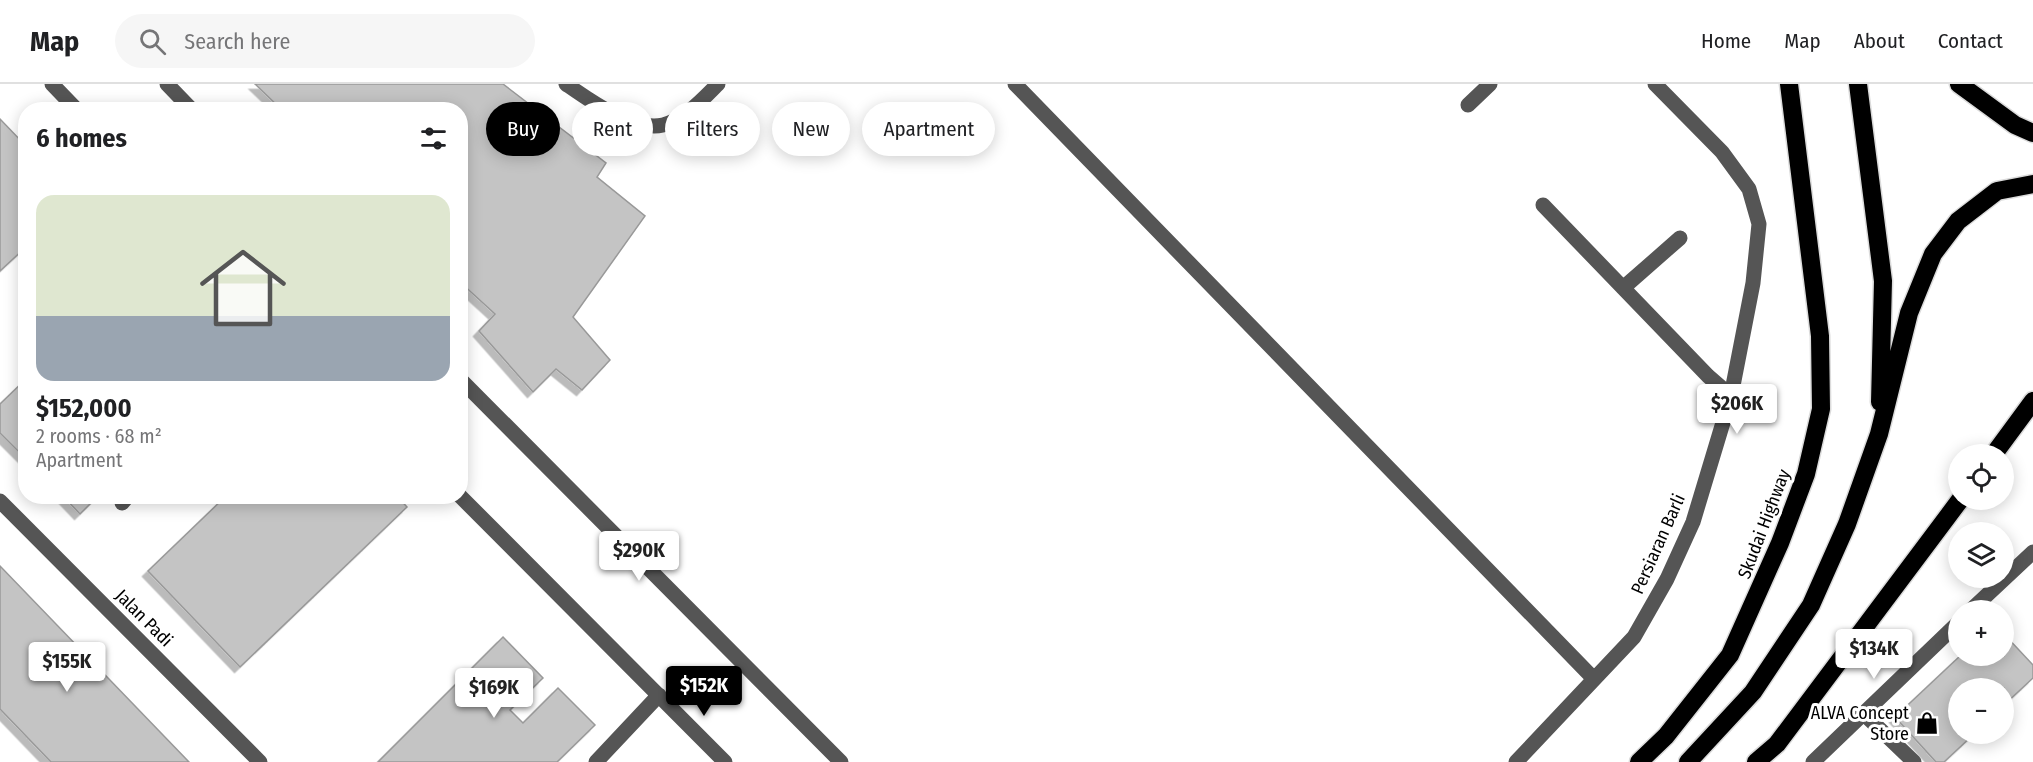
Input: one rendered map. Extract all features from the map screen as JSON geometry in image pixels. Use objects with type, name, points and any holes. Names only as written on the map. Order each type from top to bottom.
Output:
[{"type":"highway","name":"Skudai Highway","points":[[1639,762],[1666,736],[1730,655],[1758,597],[1806,474],[1821,409],[1820,336],[1789,84]]},
{"type":"highway","points":[[1858,84],[1882,281],[1879,434]]},
{"type":"highway","points":[[1959,84],[2015,125],[2033,133]]},
{"type":"highway","points":[[1688,762],[1753,692],[1811,605],[1847,524],[1879,434],[1909,313],[1933,254],[1958,221],[1997,191],[2033,184]]},
{"type":"highway","points":[[2002,444],[2033,401]]},
{"type":"highway","points":[[1756,762],[1777,744],[1952,510]]},
{"type":"street","points":[[52,84],[69,102]]},
{"type":"street","points":[[167,84],[184,102]]},
{"type":"street","points":[[566,84],[600,107],[636,123],[662,125],[685,114],[718,84]]},
{"type":"street","points":[[1016,84],[1594,679]]},
{"type":"street","points":[[1468,105],[1490,84]]},
{"type":"street","name":"Persiaran Barli","points":[[1516,762],[1634,637],[1667,579],[1693,522],[1731,396],[1753,283],[1759,224],[1749,189],[1722,152],[1655,84]]},
{"type":"street","points":[[1543,205],[1731,396]]},
{"type":"street","points":[[1623,288],[1680,238]]},
{"type":"street","points":[[468,388],[841,762]]},
{"type":"street","name":"Jalan Padi","points":[[0,501],[260,762]]},
{"type":"street","points":[[468,504],[725,762]]},
{"type":"street","points":[[1982,600],[2032,554]]},
{"type":"street","points":[[1813,762],[1948,632]]},
{"type":"street","points":[[596,762],[659,695]]},
{"type":"street","points":[[1863,713],[1914,762]]},
{"type":"building","points":[[255,84],[503,84],[526,102],[486,102],[486,156],[560,156],[560,128],[572,137],[572,156],[597,156],[606,163],[597,177],[645,216],[573,317],[610,360],[582,390],[556,369],[533,392],[479,331],[495,314],[468,289],[468,102],[274,102]]},
{"type":"building","points":[[0,119],[18,138],[18,254],[0,271]]},
{"type":"building","points":[[18,387],[18,451],[0,433],[0,404]]},
{"type":"building","points":[[71,504],[90,504],[80,514]]},
{"type":"building","points":[[218,504],[404,504],[407,507],[240,667],[148,571]]},
{"type":"building","points":[[0,566],[189,762],[51,762],[0,709]]},
{"type":"building","points":[[503,637],[543,678],[510,710],[523,723],[558,688],[595,725],[557,762],[378,762]]},
{"type":"building","points":[[2014,645],[2033,665],[2033,678],[2014,696],[2014,678],[1948,678],[1948,744],[1963,744],[1944,762],[1936,762],[1895,717],[1949,666],[2014,666]]},
{"type":"place","name":"ALVA Concept Store","points":[[1927,723]]}]
